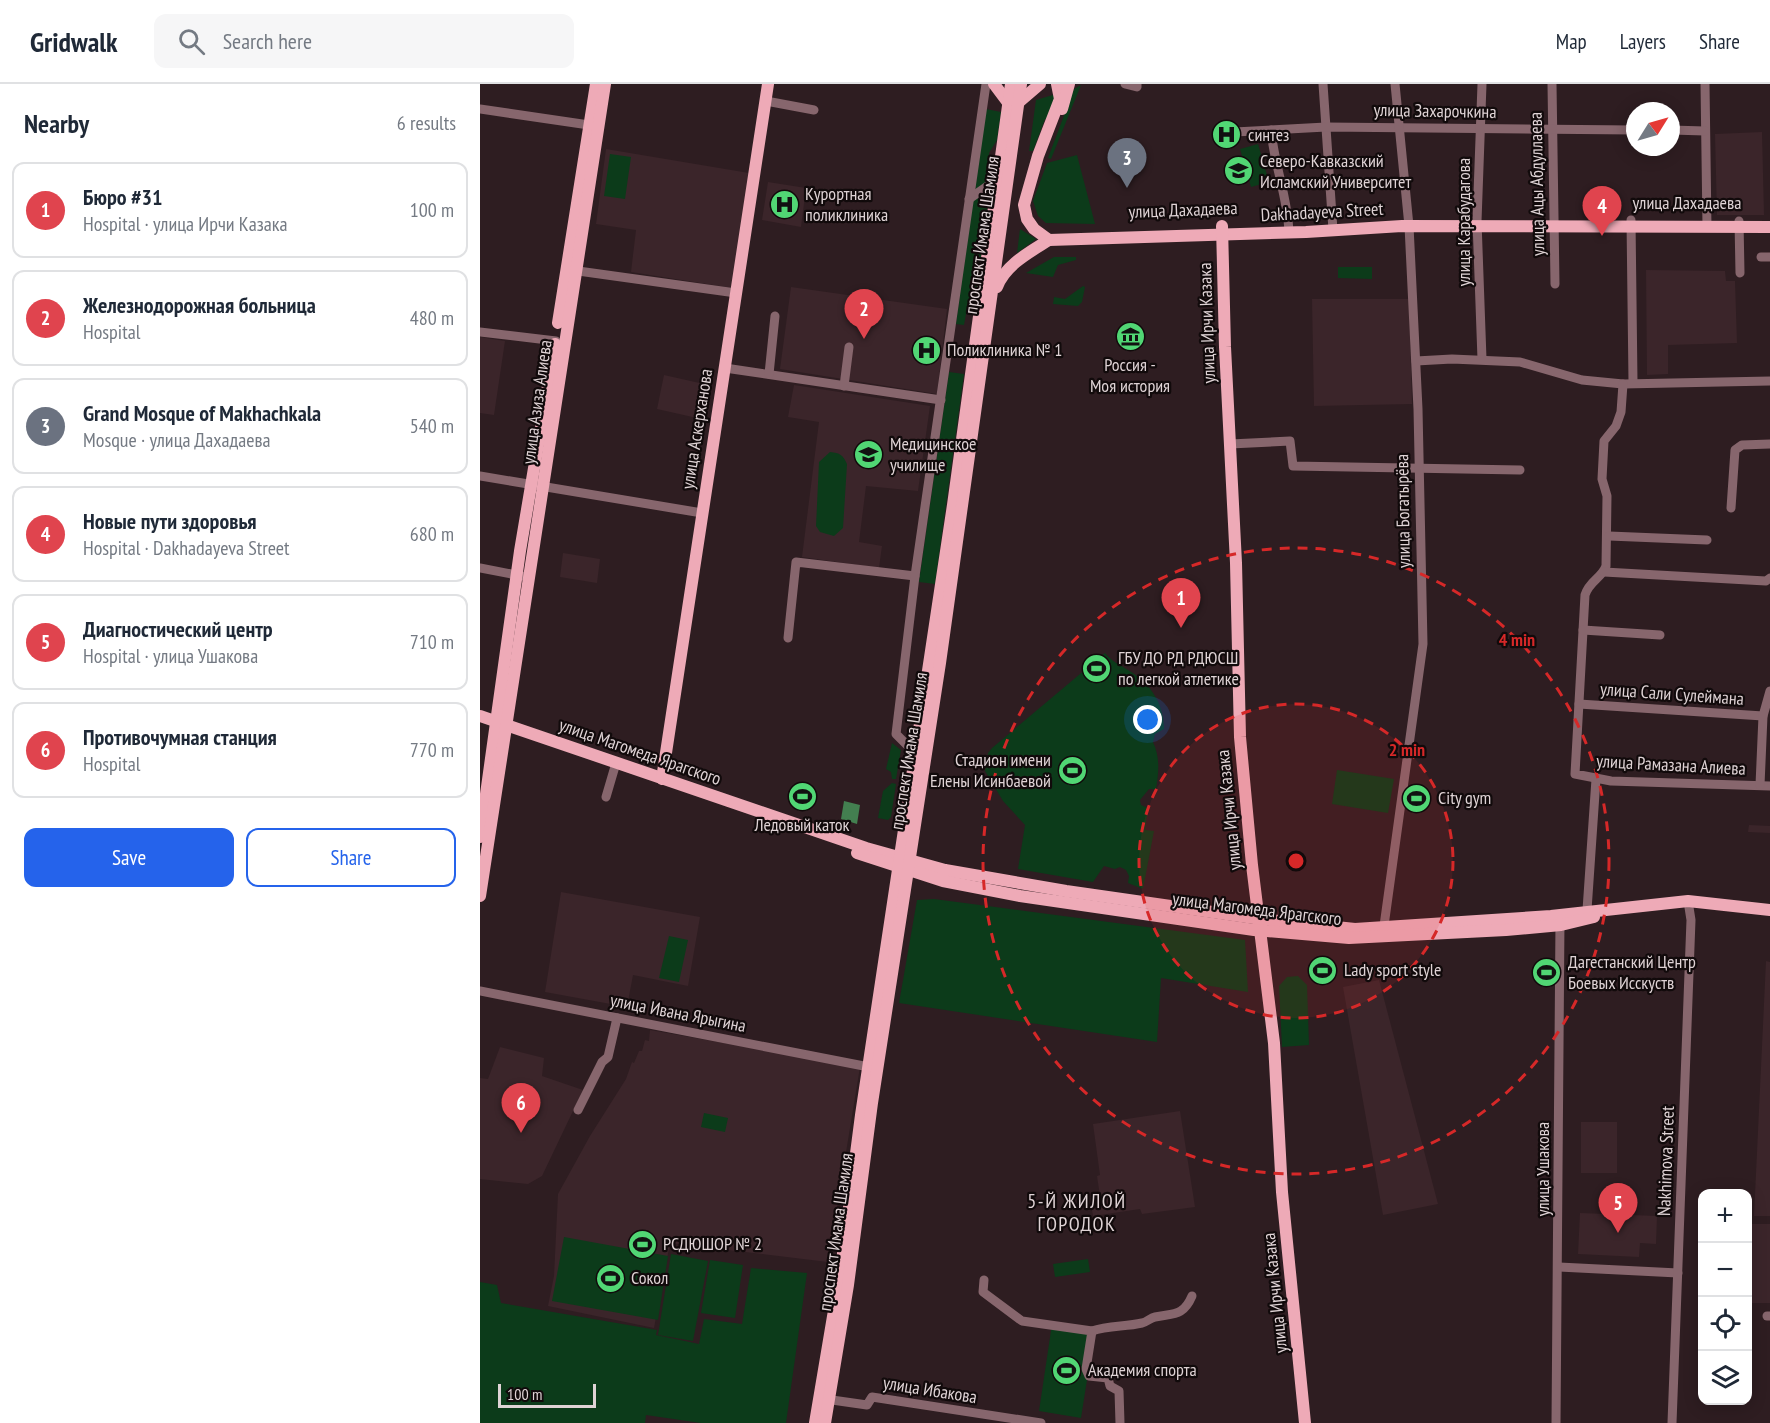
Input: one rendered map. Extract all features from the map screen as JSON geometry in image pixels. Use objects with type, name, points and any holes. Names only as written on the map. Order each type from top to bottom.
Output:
[{"type":"main road","name":"улица Азиза Алиева","points":[[502,724],[596,84]]},
{"type":"main road","name":"улица Азиза Алиева","points":[[502,724],[506,647],[523,576],[520,551],[537,487],[556,341],[605,84]]},
{"type":"main road","name":"улица Аскерханова","points":[[662,779],[768,84]]},
{"type":"main road","points":[[993,84],[1014,103],[1040,84]]},
{"type":"main road","name":"проспект Имама Шамиля","points":[[846,1269],[869,1067],[904,864],[991,305],[1014,103],[1011,84]]},
{"type":"main road","name":"проспект Имама Шамиля","points":[[815,1423],[823,1399],[872,1103],[904,864],[916,754],[999,178],[1014,103],[1021,84]]},
{"type":"main road","points":[[1049,240],[1034,229],[1027,219],[1024,205],[1038,156],[1060,99],[1057,84]]},
{"type":"main road","name":"улица Дахадаева","points":[[1069,84],[1068,94],[1029,197],[1031,218],[1039,226],[1056,232],[1289,229],[1408,223],[1740,224],[1770,221]]},
{"type":"main road","points":[[1740,224],[1770,227]]},
{"type":"main road","points":[[991,305],[1000,278],[1016,262],[1049,240],[1222,230]]},
{"type":"main road","name":"улица Ирчи Казака","points":[[1222,230],[1236,563],[1240,737],[1252,865],[1274,1043],[1282,1192],[1305,1423]]},
{"type":"main road","name":"улица Магомеда Ярагского","points":[[480,716],[904,864],[1020,896],[1349,938],[1383,931],[1560,920],[1589,914],[1689,904],[1770,910]]},
{"type":"main road","points":[[480,837],[502,724]]},
{"type":"main road","points":[[480,896],[486,805]]},
{"type":"main road","name":"улица Магомеда Ярагского","points":[[1689,904],[1770,917]]},
{"type":"main road","name":"проспект Имама Шамиля","points":[[823,1399],[825,1423]]},
{"type":"street","points":[[916,754],[896,734],[915,576],[986,84]]},
{"type":"street","points":[[1125,84],[1137,87],[1137,84]]},
{"type":"street","points":[[1323,84],[1332,227]]},
{"type":"street","name":"улица Богатырёва","points":[[1383,931],[1408,767],[1423,645],[1416,361],[1408,223],[1395,84]]},
{"type":"street","name":"улица Карабудагова","points":[[1482,84],[1478,224],[1482,360]]},
{"type":"street","name":"улица Ацы Абдуллаева","points":[[1552,84],[1555,284]]},
{"type":"street","points":[[1705,84],[1707,223]]},
{"type":"street","points":[[766,101],[814,110]]},
{"type":"street","points":[[480,109],[589,125]]},
{"type":"street","name":"улица Захарочкина","points":[[1234,132],[1326,127],[1626,130]]},
{"type":"street","points":[[1271,130],[1274,155],[1286,198],[1289,229]]},
{"type":"street","points":[[1680,130],[1705,131]]},
{"type":"street","points":[[969,201],[999,178]]},
{"type":"street","points":[[1604,572],[1609,536],[1607,496],[1602,478],[1605,441],[1621,412],[1628,383],[1631,223]]},
{"type":"street","points":[[1740,224],[1740,273]]},
{"type":"street","points":[[570,270],[736,293]]},
{"type":"street","points":[[769,374],[775,316]]},
{"type":"street","points":[[480,332],[556,341]]},
{"type":"street","points":[[844,386],[849,347]]},
{"type":"street","points":[[1416,361],[1520,362],[1582,380],[1628,383],[1770,381]]},
{"type":"street","points":[[725,368],[940,400]]},
{"type":"street","points":[[1230,444],[1290,441],[1293,466],[1521,470]]},
{"type":"street","points":[[1731,508],[1735,450],[1742,445],[1770,444]]},
{"type":"street","points":[[480,476],[702,513]]},
{"type":"street","points":[[1609,536],[1707,540]]},
{"type":"street","points":[[788,638],[796,562],[915,576]]},
{"type":"street","points":[[480,568],[523,576]]},
{"type":"street","points":[[1579,704],[1588,585],[1604,572],[1766,581],[1770,578]]},
{"type":"street","points":[[1583,630],[1660,635]]},
{"type":"street","points":[[1765,786],[1763,716],[1770,691]]},
{"type":"street","name":"улица Сали Сулеймана","points":[[1579,704],[1763,716]]},
{"type":"street","name":"улица Рамазана Алиева","points":[[1579,704],[1574,770],[1579,777],[1765,786]]},
{"type":"street","points":[[606,797],[616,763]]},
{"type":"street","points":[[1589,914],[1596,779]]},
{"type":"street","name":"Nakhimova Street","points":[[1672,1423],[1691,920],[1689,904]]},
{"type":"street","name":"улица Ушакова","points":[[1556,1423],[1560,920]]},
{"type":"street","name":"улица Ивана Ярыгина","points":[[480,991],[869,1067]]},
{"type":"street","points":[[578,1110],[602,1062],[608,1057],[617,1018]]},
{"type":"street","points":[[1559,1267],[1678,1273]]},
{"type":"street","points":[[984,1280],[983,1292],[1022,1321],[1092,1331],[1122,1326],[1126,1323],[1143,1323],[1153,1317],[1172,1317],[1188,1305],[1192,1296]]},
{"type":"street","points":[[1092,1331],[1086,1369],[1089,1376],[1108,1378],[1110,1386],[1119,1391],[1120,1423]]},
{"type":"street","name":"улица Ибакова","points":[[823,1399],[867,1405],[872,1398],[1041,1423]]},
{"type":"shaded area","points":[[1081,85],[1051,159],[1048,158],[1074,89]]},
{"type":"shaded area","points":[[1056,94],[1050,119],[1045,119],[1033,151],[1029,151],[1036,100]]},
{"type":"shaded area","points":[[986,109],[1001,112],[997,140],[989,153],[991,178],[975,190]]},
{"type":"shaded area","points":[[1762,132],[1764,215],[1717,215],[1715,134]]},
{"type":"shaded area","points":[[1258,144],[1269,182],[1251,187],[1240,149]]},
{"type":"shaded area","points":[[606,149],[749,173],[732,288],[631,272],[636,230],[596,224]]},
{"type":"shaded area","points":[[610,154],[631,157],[625,199],[604,196]]},
{"type":"shaded area","points":[[1077,155],[1095,224],[1046,223],[1038,216],[1033,201],[1047,163]]},
{"type":"shaded area","name":"Курортная поликлиника","points":[[768,182],[806,188],[801,227],[762,220]]},
{"type":"shaded area","points":[[990,188],[974,312],[966,314],[964,325],[956,324],[973,200]]},
{"type":"shaded area","points":[[1020,229],[1036,239],[1017,253]]},
{"type":"shaded area","points":[[1054,257],[1076,257],[1076,260],[1058,265],[1053,277],[1026,273]]},
{"type":"shaded area","points":[[1338,267],[1372,267],[1372,279],[1338,278]]},
{"type":"shaded area","points":[[1646,270],[1725,271],[1726,281],[1735,281],[1737,343],[1668,345],[1668,374],[1647,375]]},
{"type":"shaded area","points":[[1083,286],[1085,287],[1082,302],[1078,306],[1053,304],[1054,297],[1065,299]]},
{"type":"shaded area","points":[[791,287],[947,309],[937,394],[780,369]]},
{"type":"shaded area","points":[[1312,299],[1409,299],[1412,404],[1314,406]]},
{"type":"shaded area","points":[[480,337],[505,341],[494,415],[480,413]]},
{"type":"shaded area","points":[[949,372],[964,374],[935,584],[919,582]]},
{"type":"shaded area","points":[[664,375],[704,384],[697,418],[657,409]]},
{"type":"shaded area","name":"Медицинское училище","points":[[794,385],[930,406],[918,491],[866,486],[859,542],[882,546],[879,568],[802,557],[819,422],[788,417]]},
{"type":"shaded area","points":[[830,452],[841,455],[847,464],[843,528],[834,536],[820,532],[816,526],[819,462]]},
{"type":"shaded area","points":[[563,553],[600,559],[597,583],[560,577]]},
{"type":"shaded area","name":"Стадион имени Елены Исинбаевой","points":[[1105,653],[1143,681],[1158,702],[1163,720],[1164,729],[1155,734],[1153,742],[1158,764],[1156,789],[1149,789],[1140,800],[1141,805],[1148,808],[1145,830],[1154,831],[1143,889],[1128,883],[1129,876],[1126,870],[1120,867],[1115,869],[1104,866],[1093,882],[1018,869],[1025,825],[1003,801],[985,771],[988,753],[992,748]]},
{"type":"shaded area","points":[[892,743],[901,750],[896,779],[892,779],[891,772],[886,769]]},
{"type":"shaded area","points":[[1337,770],[1394,779],[1388,813],[1332,804]]},
{"type":"shaded area","points":[[892,783],[896,784],[891,817],[888,820],[878,818],[883,791]]},
{"type":"shaded area","points":[[844,801],[860,805],[857,824],[841,819]]},
{"type":"shaded area","points":[[1749,825],[1770,826],[1770,833],[1748,832]]},
{"type":"shaded area","points":[[561,892],[700,917],[688,986],[633,975],[627,1007],[545,992]]},
{"type":"shaded area","points":[[934,899],[1245,940],[1248,992],[1161,978],[1157,1042],[899,1003],[917,900]]},
{"type":"shaded area","points":[[669,936],[688,940],[679,982],[659,978]]},
{"type":"shaded area","points":[[1766,961],[1770,962],[1770,1216],[1754,1216]]},
{"type":"shaded area","points":[[1298,976],[1307,985],[1309,1045],[1282,1047],[1279,986],[1287,977]]},
{"type":"shaded area","points":[[1379,980],[1438,1204],[1383,1215],[1343,987]]},
{"type":"shaded area","points":[[650,1030],[860,1067],[828,1262],[670,1243],[654,1328],[548,1306],[554,1276],[558,1194],[590,1136],[626,1079],[632,1062],[634,1063],[639,1051],[642,1051],[645,1040],[649,1041]]},
{"type":"shaded area","points":[[500,1047],[544,1058],[542,1076],[583,1090],[542,1176],[528,1184],[480,1179],[480,1078],[488,1079]]},
{"type":"shaded area","points":[[1180,1111],[1195,1207],[1142,1214],[1140,1209],[1093,1216],[1090,1198],[1100,1196],[1097,1176],[1100,1175],[1093,1124]]},
{"type":"shaded area","points":[[704,1113],[728,1118],[725,1132],[701,1127]]},
{"type":"shaded area","points":[[1581,1122],[1617,1122],[1617,1173],[1581,1173]]},
{"type":"shaded area","points":[[1580,1213],[1657,1216],[1656,1244],[1640,1243],[1639,1257],[1578,1254]]},
{"type":"shaded area","points":[[1752,1224],[1770,1224],[1770,1303],[1752,1303]]},
{"type":"shaded area","name":"Сокол","points":[[564,1237],[668,1256],[658,1320],[552,1301]]},
{"type":"shaded area","points":[[671,1254],[708,1261],[693,1341],[658,1335]]},
{"type":"shaded area","points":[[1088,1259],[1090,1272],[1055,1277],[1053,1264]]},
{"type":"shaded area","points":[[710,1260],[743,1265],[735,1318],[701,1313]]},
{"type":"shaded area","points":[[751,1268],[807,1273],[786,1423],[701,1423],[646,1415],[645,1423],[480,1423],[480,1282],[497,1285],[501,1303],[657,1330],[656,1335],[699,1344],[704,1319],[742,1324]]},
{"type":"shaded area","name":"Академия спорта","points":[[1052,1324],[1095,1329],[1081,1418],[1039,1411]]},
{"type":"place","name":"синтез","points":[[1227,135]]},
{"type":"place","name":"Северо-Кавказский Исламский Университет","points":[[1239,171]]},
{"type":"place","name":"Grand Mosque of Makhachkala","points":[[1127,188]]},
{"type":"place","name":"Курортная поликлиника","points":[[784,204]]},
{"type":"place","name":"Новые пути здоровья","points":[[1602,236]]},
{"type":"place","name":"Россия - Моя история","points":[[1130,336]]},
{"type":"place","name":"Железнодорожная больница","points":[[864,339]]},
{"type":"place","name":"Поликлиника № 1","points":[[926,350]]},
{"type":"place","name":"Медицинское училище","points":[[869,454]]},
{"type":"place","name":"Бюро #31","points":[[1181,628]]},
{"type":"place","name":"ГБУ ДО РД РДЮСШ по легкой атлетике","points":[[1097,668]]},
{"type":"place","name":"Стадион имени Елены Исинбаевой","points":[[1072,770]]},
{"type":"place","name":"Ледовый каток","points":[[802,796]]},
{"type":"place","name":"City gym","points":[[1417,798]]},
{"type":"place","name":"Lady sport style","points":[[1323,970]]},
{"type":"place","name":"Дагестанский Центр Боевых Исскуств","points":[[1547,972]]},
{"type":"place","name":"Противочумная станция","points":[[521,1133]]},
{"type":"place","name":"Диагностический центр","points":[[1618,1233]]},
{"type":"place","name":"РСДЮШОР № 2","points":[[642,1244]]},
{"type":"place","name":"Сокол","points":[[610,1278]]},
{"type":"place","name":"Академия спорта","points":[[1067,1370]]},
{"type":"district","name":"5-Й ЖИЛОЙ ГОРОДОК","points":[[1077,1212]]}]
